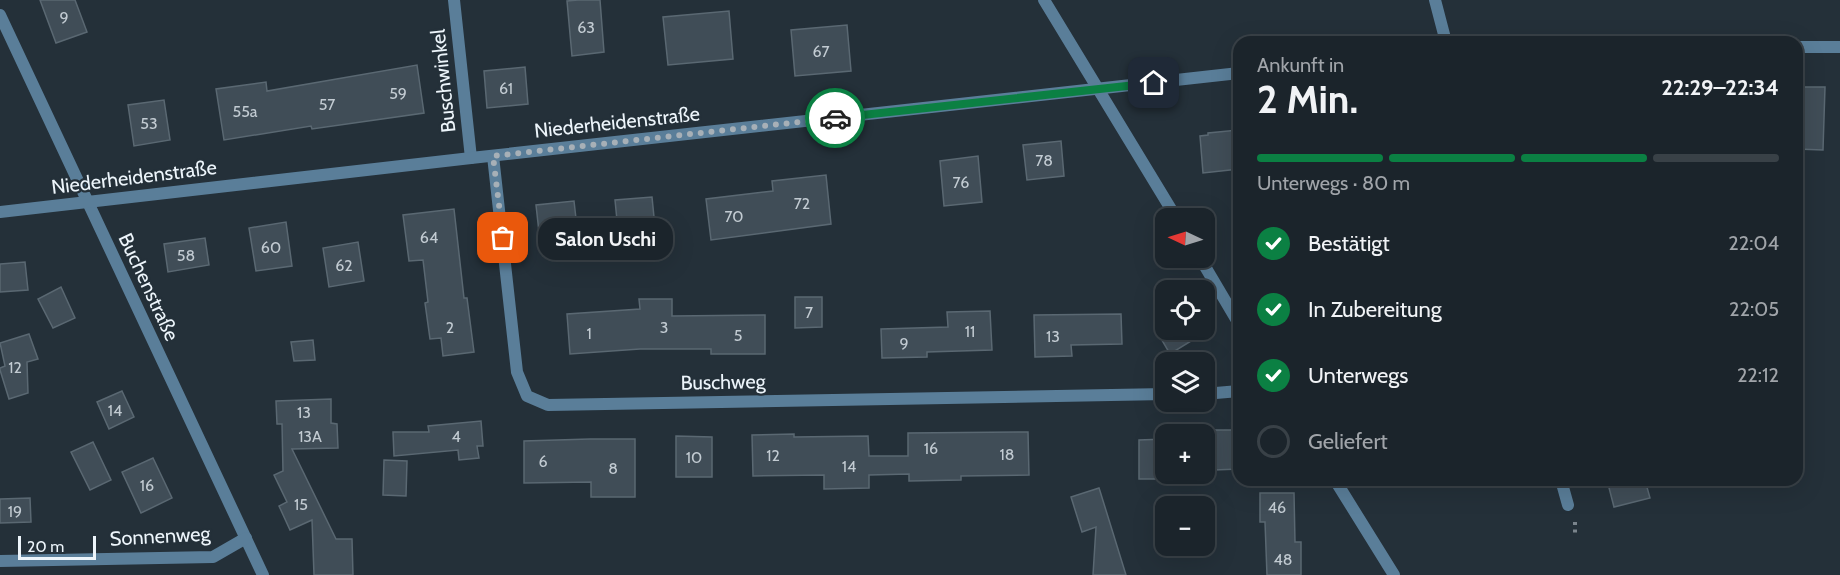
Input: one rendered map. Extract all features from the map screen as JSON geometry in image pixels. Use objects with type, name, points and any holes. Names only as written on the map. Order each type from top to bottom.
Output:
[{"type":"street","name":"Buschwinkel","points":[[454,0],[471,158]]},
{"type":"street","points":[[1044,0],[1170,208]]},
{"type":"street","points":[[1435,0],[1444,36]]},
{"type":"street","name":"Buchenstraße","points":[[0,15],[263,575]]},
{"type":"street","points":[[1803,47],[1840,47]]},
{"type":"street","name":"Niederheidenstraße","points":[[0,212],[1233,74]]},
{"type":"street","name":"Buschweg","points":[[493,156],[517,372],[527,396],[548,405],[1155,394]]},
{"type":"street","points":[[1206,268],[1233,314]]},
{"type":"street","points":[[1215,393],[1233,392]]},
{"type":"street","points":[[1339,486],[1394,575]]},
{"type":"street","points":[[1563,486],[1568,505]]},
{"type":"street","name":"Sonnenweg","points":[[0,561],[213,557],[246,538]]},
{"type":"building","points":[[40,0],[75,0],[87,32],[56,43]]},
{"type":"building","points":[[600,0],[604,52],[572,56],[567,1]]},
{"type":"building","points":[[729,11],[733,59],[668,65],[663,17]]},
{"type":"building","points":[[847,25],[851,71],[795,76],[791,30]]},
{"type":"building","points":[[417,65],[424,113],[312,129],[311,126],[224,140],[216,89],[266,82],[267,91]]},
{"type":"building","points":[[525,67],[528,104],[487,108],[484,71]]},
{"type":"building","points":[[1803,87],[1825,87],[1823,150],[1803,149]]},
{"type":"building","points":[[164,100],[170,140],[134,146],[128,105]]},
{"type":"building","points":[[1233,130],[1233,170],[1203,173],[1200,136],[1208,135],[1208,133]]},
{"type":"building","points":[[1061,141],[1064,176],[1027,180],[1023,145]]},
{"type":"building","points":[[978,156],[982,202],[944,206],[940,161]]},
{"type":"building","points":[[826,175],[831,224],[711,240],[706,199],[773,191],[772,181]]},
{"type":"building","points":[[652,197],[656,237],[619,241],[615,200]]},
{"type":"building","points":[[574,201],[578,236],[540,241],[536,205]]},
{"type":"building","points":[[454,209],[464,298],[467,298],[474,352],[443,356],[441,338],[430,339],[425,303],[428,302],[423,260],[409,261],[403,215]]},
{"type":"building","points":[[286,222],[292,266],[256,271],[249,228]]},
{"type":"building","points":[[205,238],[209,265],[168,272],[164,244]]},
{"type":"building","points":[[358,242],[364,281],[329,287],[323,248]]},
{"type":"building","points":[[25,262],[28,290],[0,292],[0,264]]},
{"type":"building","points":[[61,287],[75,318],[53,328],[38,299]]},
{"type":"building","points":[[795,297],[822,297],[822,327],[795,328]]},
{"type":"building","points":[[639,299],[672,299],[672,316],[765,315],[765,354],[711,354],[711,349],[640,349],[570,354],[567,314],[640,309]]},
{"type":"building","points":[[990,311],[992,350],[927,352],[927,357],[882,358],[881,329],[948,327],[947,312]]},
{"type":"building","points":[[1121,314],[1122,344],[1071,345],[1072,356],[1035,357],[1034,315]]},
{"type":"building","points":[[29,334],[38,359],[27,362],[28,393],[9,399],[0,370],[5,366],[0,343]]},
{"type":"building","points":[[313,340],[315,360],[294,361],[291,342]]},
{"type":"building","points":[[1162,340],[1193,340],[1173,352],[1169,352]]},
{"type":"building","points":[[122,391],[134,417],[109,429],[97,402]]},
{"type":"building","points":[[331,399],[331,423],[337,424],[338,448],[292,449],[336,539],[352,539],[353,575],[314,575],[312,520],[290,530],[279,506],[287,502],[274,475],[283,471],[282,424],[277,424],[276,401]]},
{"type":"building","points":[[481,421],[483,446],[477,446],[479,458],[459,460],[458,450],[394,456],[393,432],[429,432],[428,426]]},
{"type":"building","points":[[1215,430],[1233,430],[1233,469],[1215,470]]},
{"type":"building","points":[[1028,432],[1029,475],[961,476],[961,480],[909,481],[909,474],[869,475],[869,488],[824,489],[824,475],[753,476],[752,435],[868,436],[869,456],[908,456],[908,433]]},
{"type":"building","points":[[676,436],[712,437],[712,477],[676,477]]},
{"type":"building","points":[[635,439],[635,497],[591,497],[591,482],[524,483],[524,441]]},
{"type":"building","points":[[1155,439],[1155,479],[1139,479],[1139,440]]},
{"type":"building","points":[[93,442],[111,480],[90,490],[71,452]]},
{"type":"building","points":[[153,458],[172,498],[141,513],[122,472]]},
{"type":"building","points":[[384,460],[407,461],[406,496],[383,495]]},
{"type":"building","points":[[1609,486],[1647,486],[1650,498],[1614,507]]},
{"type":"building","points":[[1099,488],[1126,575],[1093,575],[1096,527],[1082,532],[1071,497]]},
{"type":"building","points":[[1260,493],[1294,493],[1295,542],[1301,542],[1301,575],[1267,575],[1265,522],[1260,522]]},
{"type":"building","points":[[30,498],[31,522],[0,523],[0,499]]},
{"type":"way so far","points":[[503,238],[493,156],[835,118]]},
{"type":"place","name":"Salon Uschi","points":[[503,238]]},
{"type":"route","points":[[835,118],[1154,83]]}]
